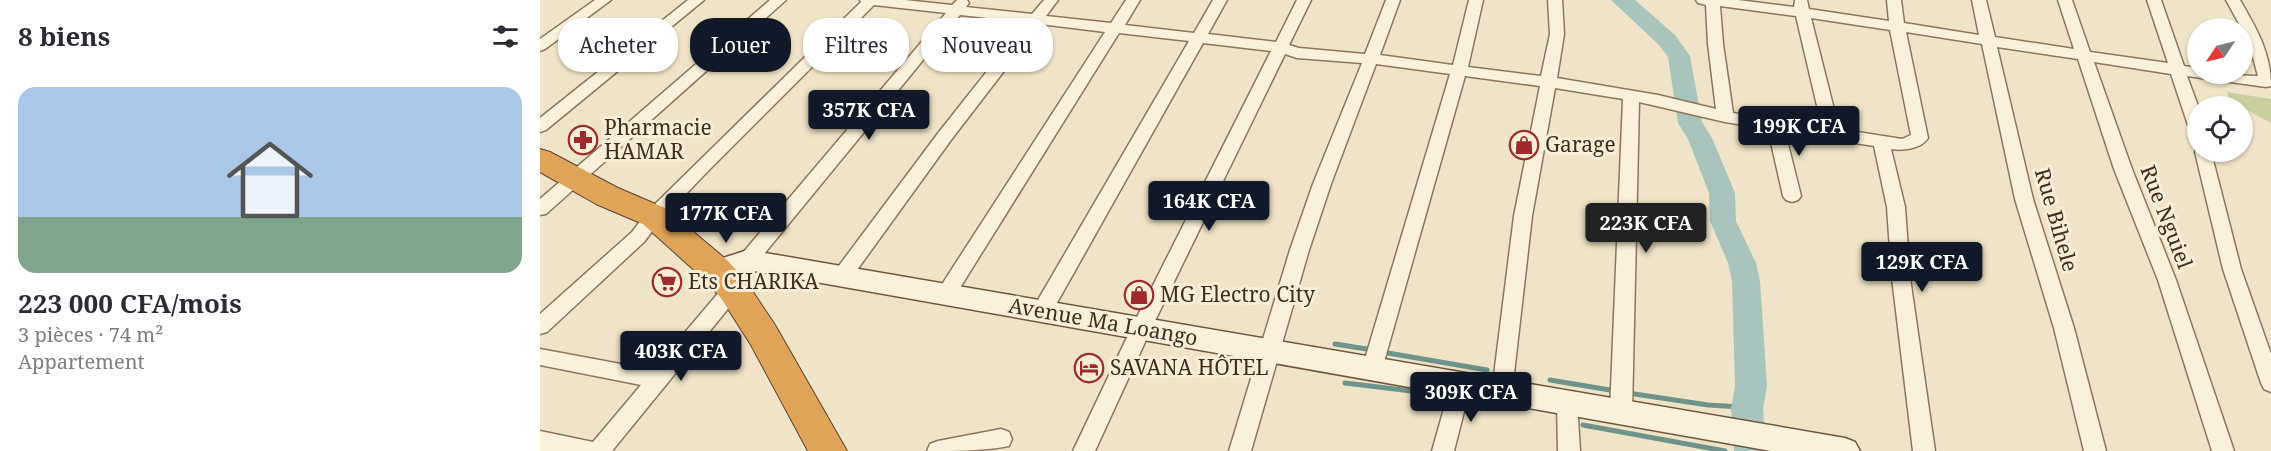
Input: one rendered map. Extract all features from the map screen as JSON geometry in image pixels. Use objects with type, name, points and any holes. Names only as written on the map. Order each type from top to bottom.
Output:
[{"type":"highway","points":[[540,159],[575,179],[654,216],[725,279],[763,335],[828,451]]},
{"type":"main road","name":"Avenue Ma Loango","points":[[725,279],[748,260],[1845,451]]},
{"type":"street","points":[[540,46],[604,0]]},
{"type":"street","points":[[540,126],[698,0]]},
{"type":"street","points":[[540,209],[779,0]]},
{"type":"street","points":[[540,326],[638,237],[654,216],[870,0],[960,5],[1031,18]]},
{"type":"street","points":[[1037,18],[1051,0]]},
{"type":"street","points":[[946,294],[1133,0]]},
{"type":"street","points":[[1042,311],[1220,0]]},
{"type":"street","points":[[1084,451],[1141,328],[1304,0]]},
{"type":"street","points":[[1240,451],[1267,350],[1323,183],[1393,0]]},
{"type":"street","points":[[1372,369],[1459,70],[1476,0]]},
{"type":"street","points":[[1502,391],[1523,216],[1542,104],[1557,34],[1556,0]]},
{"type":"street","points":[[1725,117],[1723,82],[1709,0],[1802,6],[1897,27],[2187,72]]},
{"type":"street","points":[[1053,21],[1281,47],[1298,53],[1372,59],[1548,82],[1631,95],[1725,117],[1903,145],[1920,138],[1897,27],[1894,0]]},
{"type":"street","name":"Rue Bihele","points":[[1979,0],[2024,199],[2064,328],[2095,451]]},
{"type":"street","name":"Rue Nguiel","points":[[2064,0],[2123,169],[2167,280],[2223,451]]},
{"type":"street","points":[[2154,0],[2187,96]]},
{"type":"street","points":[[2233,0],[2264,43],[2266,82],[2253,80]]},
{"type":"street","points":[[748,260],[960,5]]},
{"type":"street","points":[[1802,6],[1832,134]]},
{"type":"street","points":[[842,276],[995,72]]},
{"type":"street","points":[[1621,412],[1631,95]]},
{"type":"street","points":[[1776,126],[1792,196]]},
{"type":"street","points":[[1881,142],[1896,207],[1901,278],[1924,451]]},
{"type":"street","points":[[2206,162],[2232,268],[2271,383]]},
{"type":"street","points":[[599,451],[658,380],[725,279]]},
{"type":"street","points":[[540,357],[658,380]]},
{"type":"street","points":[[1443,451],[1461,384]]},
{"type":"street","points":[[1567,403],[1569,451]]},
{"type":"street","points":[[938,451],[1001,439]]},
{"type":"street","points":[[540,441],[591,451]]},
{"type":"green space","points":[[2227,92],[2252,96],[2228,96]]},
{"type":"green space","points":[[2253,96],[2271,99],[2271,123],[2253,113]]},
{"type":"waterway","points":[[1622,0],[1667,40],[1679,56],[1690,123],[1700,138],[1722,193],[1723,221],[1742,263],[1746,281],[1751,386],[1747,409],[1750,451]]},
{"type":"waterway","points":[[1335,344],[1373,350]]},
{"type":"waterway","points":[[1382,352],[1487,370]]},
{"type":"waterway","points":[[1550,380],[1616,391]]},
{"type":"waterway","points":[[1345,383],[1453,396]]},
{"type":"waterway","points":[[1628,393],[1708,405],[1741,407]]},
{"type":"waterway","points":[[1583,425],[1725,451]]},
{"type":"place","name":"Pharmacie HAMAR","points":[[583,140]]},
{"type":"place","name":"Garage","points":[[1524,145]]},
{"type":"place","name":"Ets CHARIKA","points":[[667,282]]},
{"type":"place","name":"MG Electro City","points":[[1139,295]]},
{"type":"place","name":"SAVANA HÔTEL","points":[[1089,368]]}]
